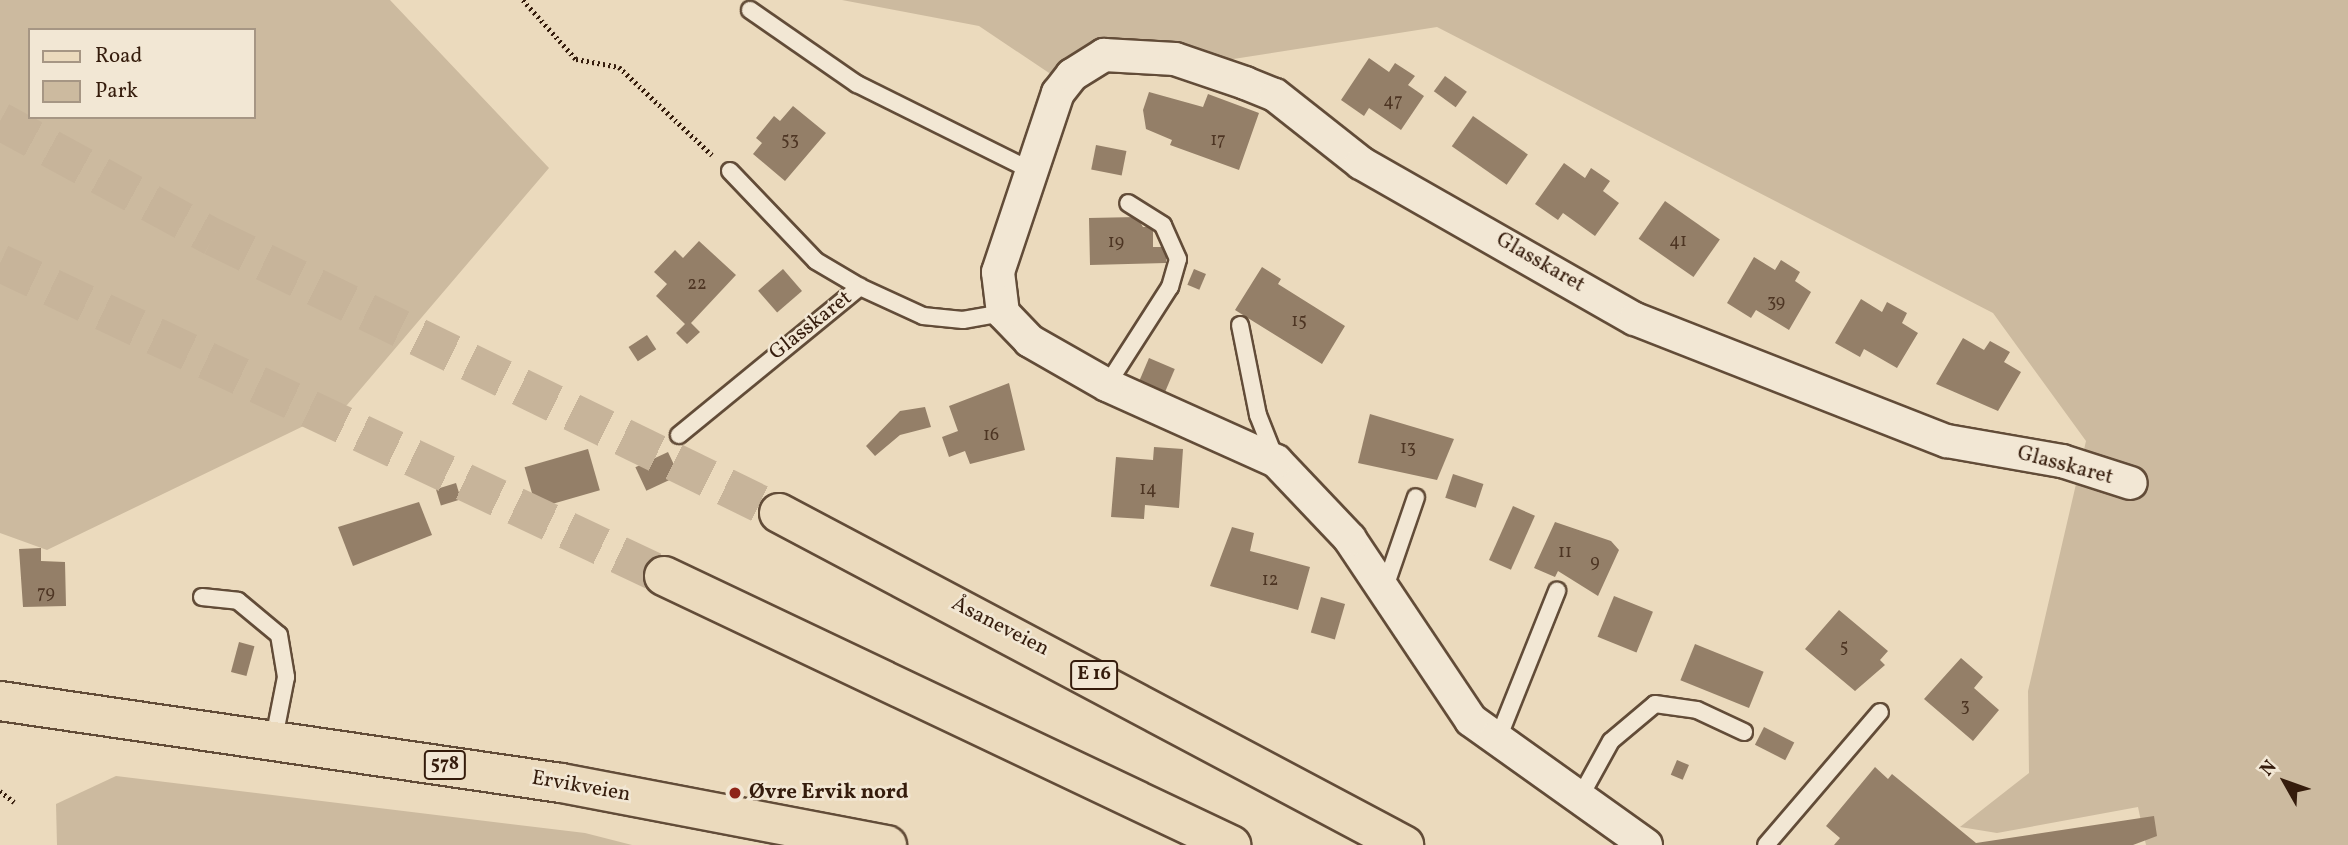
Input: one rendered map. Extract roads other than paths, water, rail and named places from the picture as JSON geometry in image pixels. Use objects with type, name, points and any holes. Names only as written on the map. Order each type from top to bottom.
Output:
[{"type":"main road","name":"Åsaneveien","points":[[779,513],[1404,845]]},
{"type":"main road","points":[[664,576],[1231,845]]},
{"type":"main road","name":"Ervikveien","points":[[0,701],[274,738],[887,845]]},
{"type":"street","name":"Glasskaret","points":[[1003,313],[998,272],[1034,172],[1058,93],[1072,75],[1104,55],[1175,59],[1275,95],[1361,163],[1635,319],[1947,441],[2062,461],[2131,483]]},
{"type":"street","points":[[1003,313],[1030,341],[1107,385],[1276,461],[1350,539],[1471,720],[1646,845]]},
{"type":"lane","points":[[750,10],[867,90],[1034,172]]},
{"type":"lane","points":[[730,171],[816,261],[860,287]]},
{"type":"lane","points":[[1107,385],[1170,287],[1178,259],[1163,225],[1128,202]]},
{"type":"lane","name":"Glasskaret","points":[[679,435],[860,287],[923,316],[963,320],[1003,313]]},
{"type":"lane","points":[[1240,326],[1258,415],[1276,461]]},
{"type":"lane","points":[[1384,592],[1416,497]]},
{"type":"lane","points":[[1497,741],[1557,591]]},
{"type":"lane","points":[[202,597],[238,601],[279,635],[286,677],[274,738]]},
{"type":"lane","points":[[1579,799],[1611,741],[1655,704],[1697,710],[1744,732]]},
{"type":"lane","points":[[1766,845],[1880,712]]},
{"type":"tunnel","points":[[0,121],[213,237],[779,513]]},
{"type":"tunnel","points":[[0,263],[664,576]]},
{"type":"place","name":"Øvre Ervik nord","points":[[735,793]]}]
